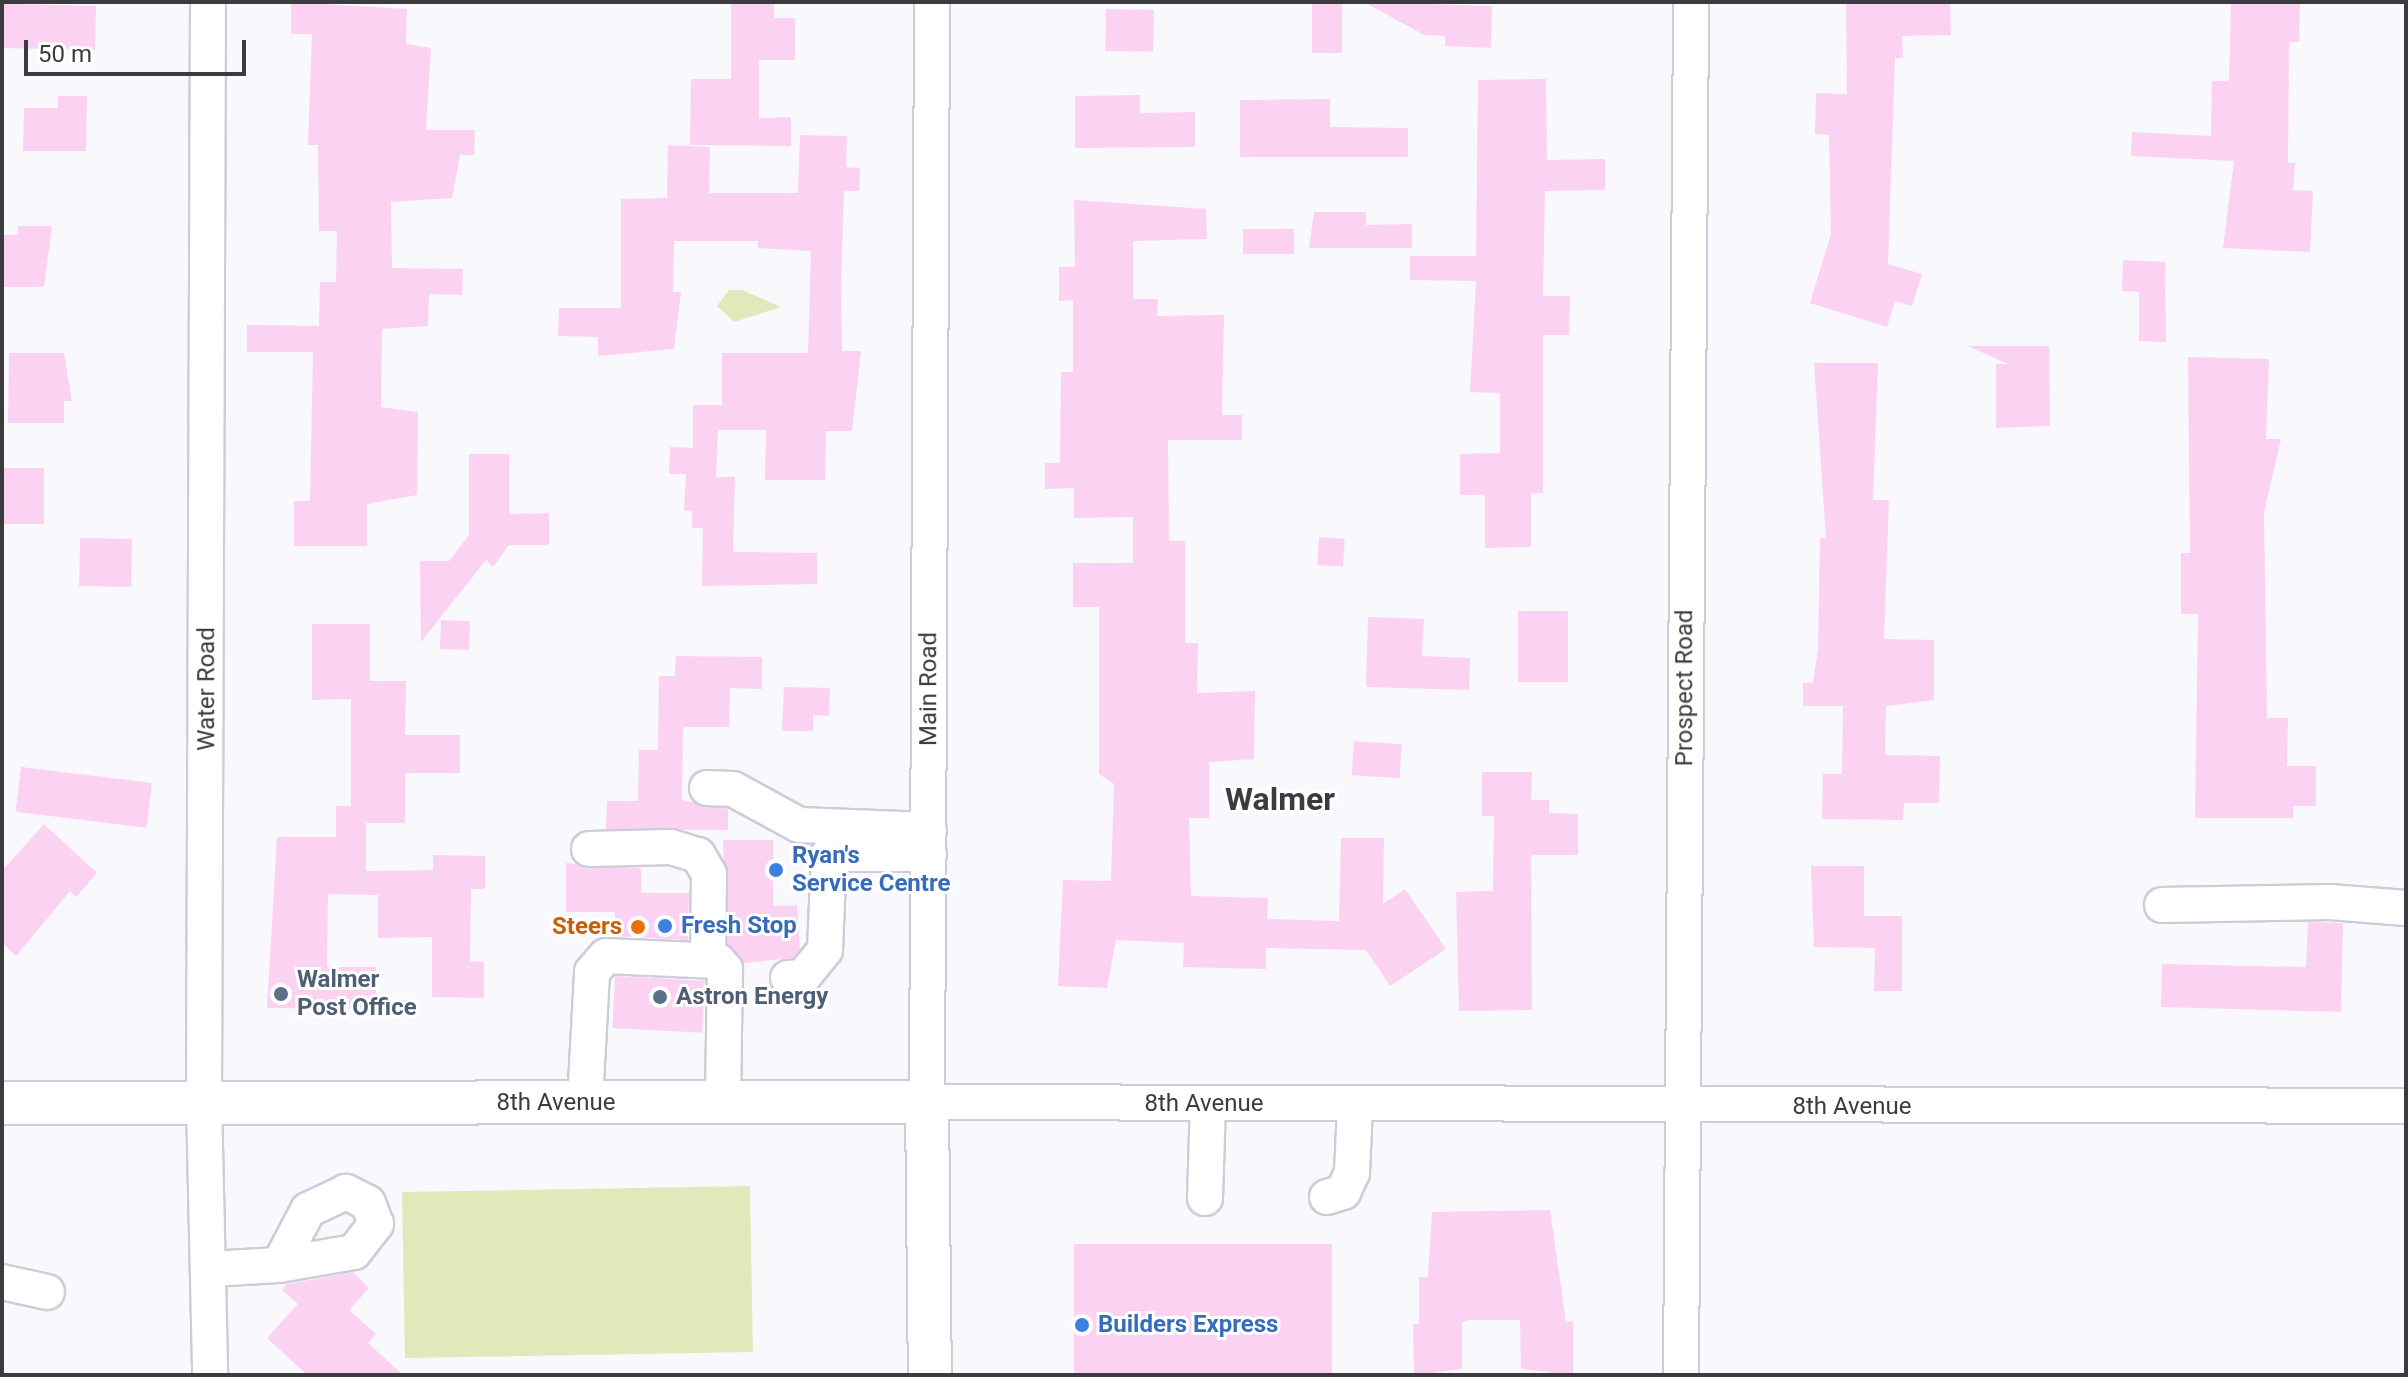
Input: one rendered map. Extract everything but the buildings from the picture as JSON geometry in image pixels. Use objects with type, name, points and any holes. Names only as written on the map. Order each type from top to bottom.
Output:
[{"type":"main road","name":"8th Avenue","points":[[2,1103],[927,1102]]},
{"type":"main road","name":"Main Road","points":[[927,1102],[930,1375]]},
{"type":"street","name":"Water Road","points":[[208,2],[204,1102],[210,1375]]},
{"type":"street","name":"Main Road","points":[[927,1102],[932,2]]},
{"type":"street","name":"Prospect Road","points":[[1681,1375],[1691,2]]},
{"type":"street","points":[[707,788],[733,789],[799,825],[929,842]]},
{"type":"street","points":[[788,978],[803,977],[825,950],[829,854],[929,842]]},
{"type":"street","points":[[589,849],[671,847],[698,855],[709,874],[708,957]]},
{"type":"street","points":[[2162,905],[2330,902],[2406,908]]},
{"type":"street","points":[[585,1102],[597,963],[606,956],[708,957],[725,969],[723,1103]]},
{"type":"street","name":"8th Avenue","points":[[927,1102],[1682,1108],[2406,1106]]},
{"type":"street","points":[[1205,1198],[1208,1104]]},
{"type":"street","points":[[1327,1197],[1343,1192],[1352,1173],[1355,1106]]},
{"type":"street","points":[[210,1269],[279,1265]]},
{"type":"street","points":[[2,1282],[47,1292]]},
{"type":"green space","points":[[729,290],[742,290],[781,307],[734,322],[717,306]]},
{"type":"green space","points":[[750,1186],[753,1352],[405,1358],[402,1192]]},
{"type":"place","name":"Ryan's Service Centre","points":[[776,870]]},
{"type":"place","name":"Fresh Stop","points":[[665,926]]},
{"type":"place","name":"Steers","points":[[638,927]]},
{"type":"place","name":"Walmer Post Office","points":[[281,994]]},
{"type":"place","name":"Astron Energy","points":[[660,997]]},
{"type":"place","name":"Builders Express","points":[[1082,1325]]},
{"type":"district","name":"Walmer","points":[[1280,799]]}]
